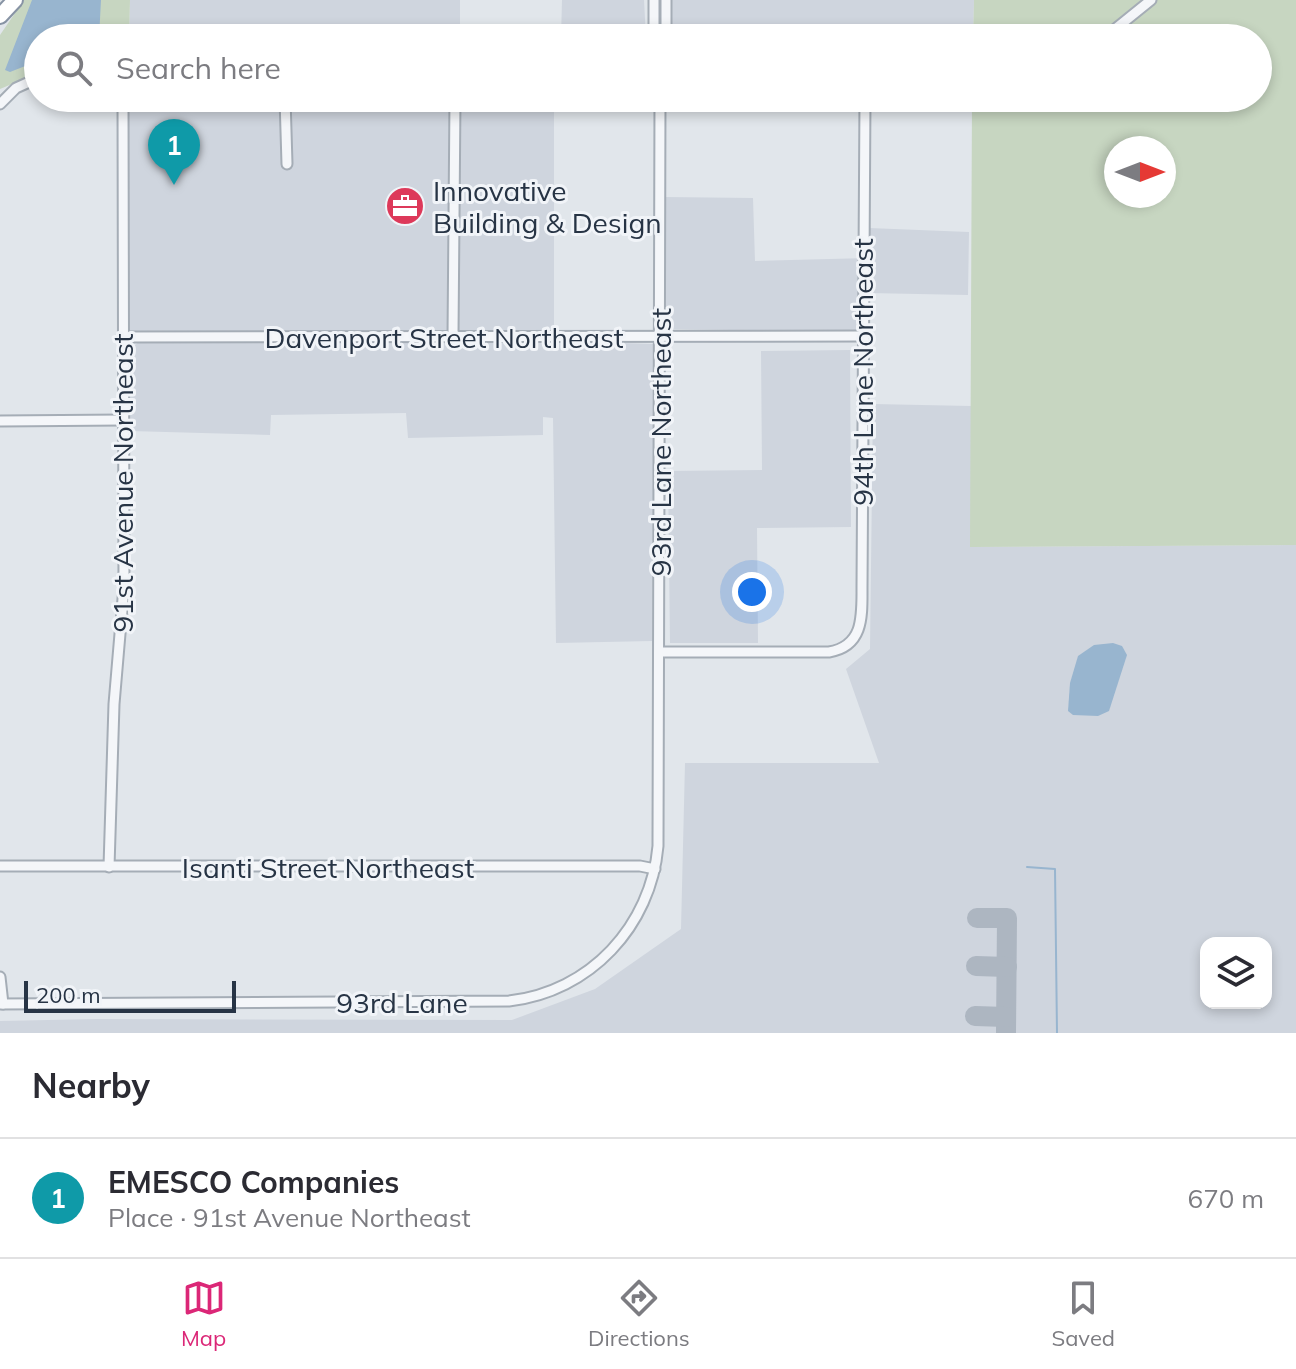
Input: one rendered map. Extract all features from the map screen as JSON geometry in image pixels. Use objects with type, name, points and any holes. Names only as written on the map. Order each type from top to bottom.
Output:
[{"type":"street","points":[[654,0],[654,24]]},
{"type":"street","points":[[666,0],[666,24]]},
{"type":"street","points":[[1121,24],[1151,0]]},
{"type":"street","points":[[0,104],[24,84]]},
{"type":"street","name":"91st Avenue Northeast","points":[[109,867],[114,704],[124,587],[123,112]]},
{"type":"street","points":[[285,112],[287,164]]},
{"type":"street","points":[[453,336],[455,112]]},
{"type":"street","name":"93rd Lane Northeast","points":[[659,786],[660,112]]},
{"type":"street","name":"94th Lane Northeast","points":[[659,652],[829,652],[851,644],[860,627],[865,112]]},
{"type":"street","name":"Davenport Street Northeast","points":[[122,337],[862,336]]},
{"type":"street","points":[[0,421],[123,420]]},
{"type":"street","name":"93rd Lane","points":[[2,1004],[520,1000],[570,982],[609,953],[641,909],[655,869],[659,786]]},
{"type":"street","name":"Isanti Street Northeast","points":[[0,866],[640,866],[655,869]]},
{"type":"street","points":[[0,977],[2,1004]]},
{"type":"shaded area","points":[[130,0],[460,0],[460,24],[129,24]]},
{"type":"shaded area","points":[[562,0],[644,0],[645,24],[561,24]]},
{"type":"shaded area","points":[[672,0],[974,0],[973,24],[671,24]]},
{"type":"shaded area","points":[[127,112],[554,112],[554,332],[122,337]]},
{"type":"shaded area","points":[[665,197],[753,198],[755,261],[868,258],[869,228],[969,232],[968,295],[868,293],[868,332],[665,329]]},
{"type":"shaded area","points":[[556,341],[654,344],[652,641],[556,643],[553,418],[543,417],[543,435],[408,438],[406,413],[271,415],[270,435],[130,431],[128,350],[139,342]]},
{"type":"shaded area","points":[[850,350],[851,527],[757,528],[758,643],[670,643],[668,471],[762,470],[761,351]]},
{"type":"shaded area","points":[[873,404],[971,406],[971,547],[1296,545],[1296,1033],[0,1033],[0,1021],[512,1020],[595,989],[681,929],[685,763],[879,763],[846,669],[870,649]]},
{"type":"green space","points":[[24,0],[130,0],[129,24],[24,24],[24,79],[0,89],[0,35]]},
{"type":"green space","points":[[974,0],[1296,0],[1296,545],[970,547],[972,112],[1272,112],[1272,24],[973,24]]},
{"type":"water","points":[[32,0],[101,0],[100,24],[24,24],[24,66],[10,72],[5,70]]},
{"type":"water","points":[[1113,643],[1122,646],[1127,655],[1109,711],[1098,716],[1073,715],[1068,711],[1070,683],[1078,656],[1094,645]]},
{"type":"waterway","points":[[1027,867],[1055,869],[1057,1033]]},
{"type":"taxiway","points":[[977,918],[1007,918],[1006,1033]]},
{"type":"taxiway","points":[[976,966],[1007,967]]},
{"type":"taxiway","points":[[975,1016],[1006,1017]]},
{"type":"place","name":"EMESCO Companies","points":[[174,185]]},
{"type":"place","name":"Innovative Building & Design","points":[[405,206]]}]
